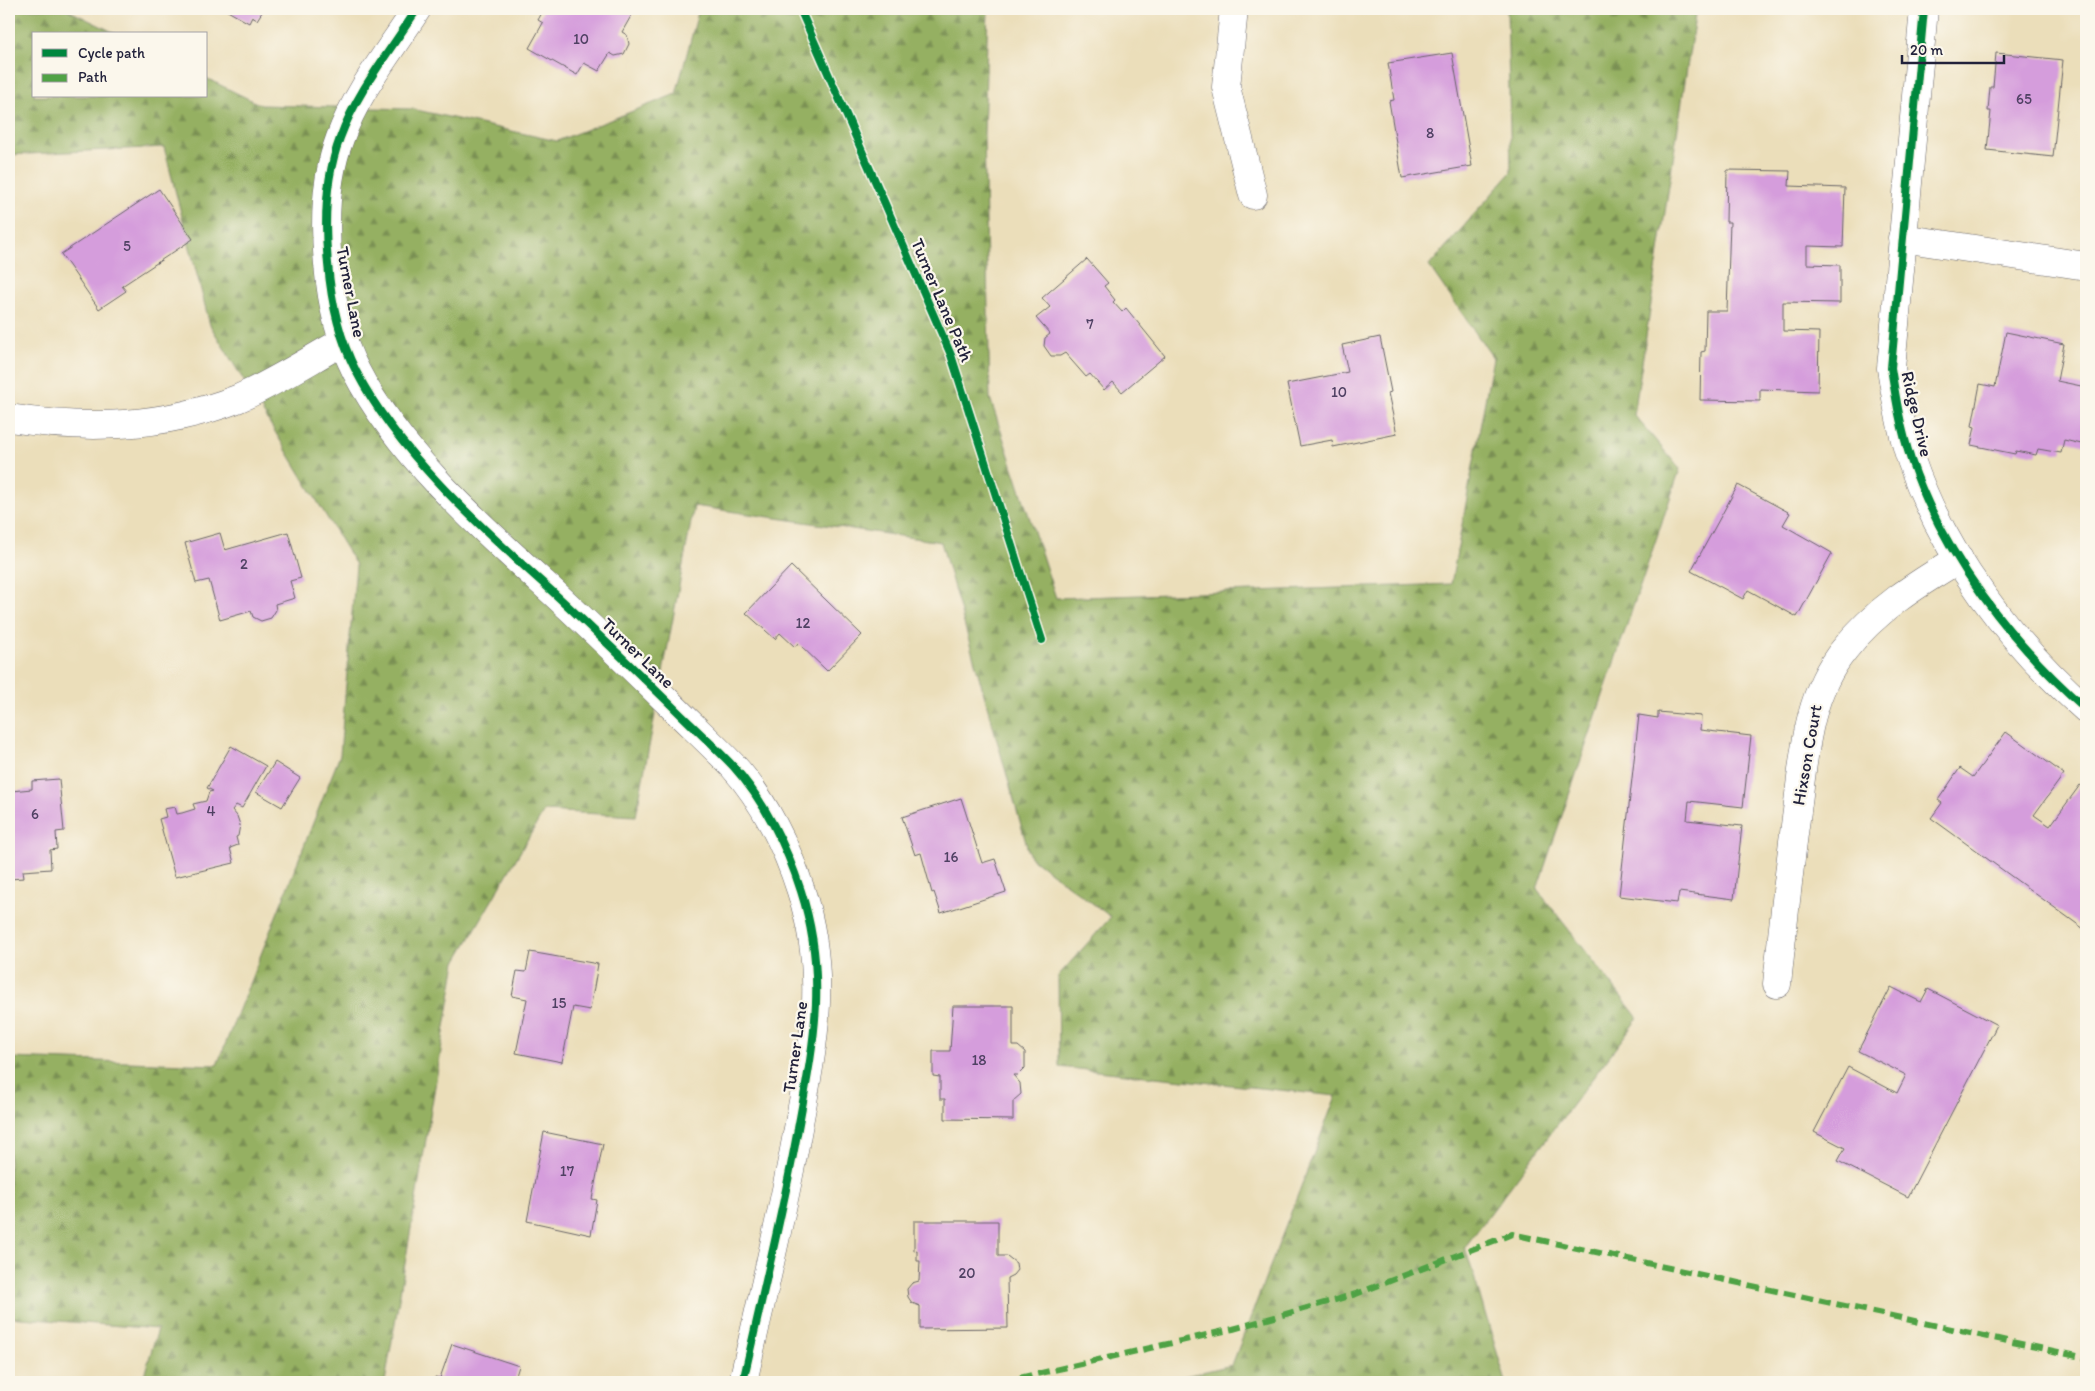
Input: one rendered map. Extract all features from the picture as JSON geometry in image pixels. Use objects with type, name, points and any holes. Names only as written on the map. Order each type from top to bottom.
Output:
[{"type":"street","name":"Turner Lane","points":[[416,9],[358,98],[339,141],[328,186],[325,233],[329,280],[344,341],[355,369],[379,410],[438,483],[504,549],[635,670],[736,768],[762,807],[785,848],[802,892],[813,937],[818,984],[816,1030],[789,1177],[743,1382]]},
{"type":"street","points":[[1234,9],[1226,87],[1253,195]]},
{"type":"street","name":"Ridge Drive","points":[[1924,9],[1891,368],[1898,414],[1910,459],[1928,503],[1959,559],[2027,651],[2059,685],[2086,709]]},
{"type":"street","points":[[1902,238],[2086,266]]},
{"type":"street","points":[[9,418],[54,425],[101,427],[148,423],[194,414],[238,398],[344,341]]},
{"type":"street","name":"Hixson Court","points":[[1777,984],[1788,872],[1807,735],[1820,690],[1843,650],[1875,616],[1959,559]]},
{"type":"green space","points":[[9,9],[66,9],[113,32],[32,32],[32,98],[208,98],[208,79],[261,105],[412,109],[557,141],[676,94],[699,9],[988,9],[984,134],[990,398],[1056,598],[1451,584],[1493,358],[1429,266],[1511,172],[1507,9],[1696,9],[1634,415],[1680,469],[1537,889],[1638,1018],[1465,1247],[1506,1382],[1159,1382],[1232,1365],[1336,1096],[1059,1067],[1058,976],[1111,917],[1030,857],[941,542],[694,506],[636,816],[544,811],[456,962],[385,1382],[142,1382],[158,1329],[9,1317],[9,1058],[217,1065],[340,755],[356,565],[210,325],[164,147],[9,155]]},
{"type":"building","points":[[224,9],[264,9],[257,20],[252,17],[249,23]]},
{"type":"building","points":[[544,9],[635,9],[622,32],[627,35],[629,44],[624,54],[615,56],[610,53],[599,71],[584,63],[577,75],[529,48],[543,23],[538,20]]},
{"type":"building","points":[[1452,53],[1472,166],[1402,178],[1389,101],[1394,100],[1388,63]]},
{"type":"building","points":[[1996,53],[2063,60],[2053,157],[1987,150],[1991,111],[1988,111],[1990,87],[1993,87]]},
{"type":"building","points":[[1727,170],[1790,171],[1789,186],[1845,188],[1843,247],[1807,246],[1807,264],[1840,265],[1840,303],[1783,302],[1783,331],[1819,332],[1818,391],[1760,389],[1760,401],[1700,400],[1701,352],[1705,351],[1706,311],[1727,311],[1730,222],[1726,222]]},
{"type":"building","points":[[159,189],[193,239],[122,286],[126,291],[99,309],[61,254]]},
{"type":"building","points":[[1087,259],[1108,283],[1104,286],[1115,300],[1113,302],[1122,312],[1126,308],[1165,356],[1122,392],[1113,382],[1104,390],[1090,374],[1086,377],[1065,353],[1060,356],[1051,356],[1044,346],[1045,338],[1050,334],[1036,318],[1050,307],[1042,298]]},
{"type":"building","points":[[2006,332],[2064,344],[2057,381],[2086,387],[2086,445],[2064,440],[2061,453],[2038,449],[2036,455],[2016,451],[2015,454],[1971,445],[1975,427],[1972,426],[1980,384],[1995,387]]},
{"type":"building","points":[[1380,337],[1391,392],[1388,393],[1397,434],[1333,447],[1332,440],[1300,446],[1287,384],[1348,372],[1342,345]]},
{"type":"building","points":[[1738,485],[1790,513],[1783,525],[1832,553],[1797,617],[1748,590],[1743,599],[1691,571]]},
{"type":"building","points":[[288,532],[301,578],[290,581],[295,598],[275,604],[276,610],[271,618],[261,621],[253,617],[251,611],[220,620],[209,580],[196,583],[185,543],[220,533],[225,550]]},
{"type":"building","points":[[791,566],[862,635],[827,671],[798,643],[795,647],[780,633],[775,639],[746,613]]},
{"type":"building","points":[[1658,712],[1701,716],[1700,730],[1751,736],[1743,807],[1689,801],[1687,820],[1742,826],[1734,899],[1679,892],[1677,903],[1619,896],[1639,715],[1658,718]]},
{"type":"building","points":[[2006,732],[2064,774],[2034,815],[2050,826],[2080,785],[2086,789],[2086,926],[2084,929],[1931,818],[1942,803],[1938,800],[1960,768],[1973,777]]},
{"type":"building","points":[[231,746],[266,766],[242,808],[236,805],[232,810],[237,816],[240,825],[238,836],[236,837],[238,845],[230,848],[234,863],[175,877],[159,819],[166,817],[164,809],[175,807],[177,814],[195,809],[193,804],[206,801],[209,792],[213,791],[207,788]]},
{"type":"building","points":[[275,762],[300,778],[282,807],[256,792]]},
{"type":"building","points":[[59,779],[64,831],[56,832],[57,849],[50,850],[51,869],[23,871],[24,878],[9,879],[9,797],[12,797],[11,791],[32,789],[32,781]]},
{"type":"building","points":[[961,798],[982,863],[995,859],[1006,892],[941,913],[934,892],[932,893],[921,853],[915,855],[902,817]]},
{"type":"building","points":[[530,952],[598,964],[590,1010],[573,1007],[562,1062],[516,1053],[527,999],[512,996],[517,971],[526,972]]},
{"type":"building","points":[[1891,987],[1921,1002],[1928,989],[1997,1025],[1908,1197],[1838,1161],[1845,1148],[1814,1132],[1848,1067],[1897,1093],[1906,1075],[1858,1051]]},
{"type":"building","points":[[953,1006],[1013,1006],[1013,1046],[1018,1046],[1025,1052],[1025,1068],[1018,1075],[1013,1075],[1020,1083],[1021,1094],[1013,1101],[1013,1120],[945,1119],[945,1099],[940,1099],[940,1077],[933,1076],[933,1051],[950,1051]]},
{"type":"building","points":[[544,1132],[603,1144],[592,1199],[597,1200],[591,1235],[527,1221]]},
{"type":"building","points":[[914,1221],[998,1221],[998,1256],[1007,1256],[1016,1263],[1017,1270],[1007,1278],[1008,1328],[920,1329],[920,1306],[912,1303],[908,1297],[907,1289],[912,1283],[919,1281],[920,1261],[917,1261],[917,1250],[914,1251]]},
{"type":"building","points":[[452,1344],[519,1366],[514,1382],[433,1382],[435,1377],[440,1378]]},
{"type":"marked path","points":[[1002,1382],[1233,1329],[1356,1294],[1512,1234],[2086,1358]]},
{"type":"cycle path","points":[[417,9],[355,104],[340,138],[331,169],[326,216],[328,264],[337,319],[350,358],[373,401],[393,430],[440,485],[492,537],[624,659],[718,750],[744,779],[755,794],[782,841],[801,891],[810,923],[816,983],[813,1042],[785,1196],[743,1382]]},
{"type":"cycle path","name":"Turner Lane Path","points":[[800,9],[951,355],[1042,640]]},
{"type":"cycle path","points":[[1924,9],[1891,368],[1907,449],[1925,496],[1942,530],[1961,564],[1983,596],[2006,627],[2032,656],[2086,709]]}]
